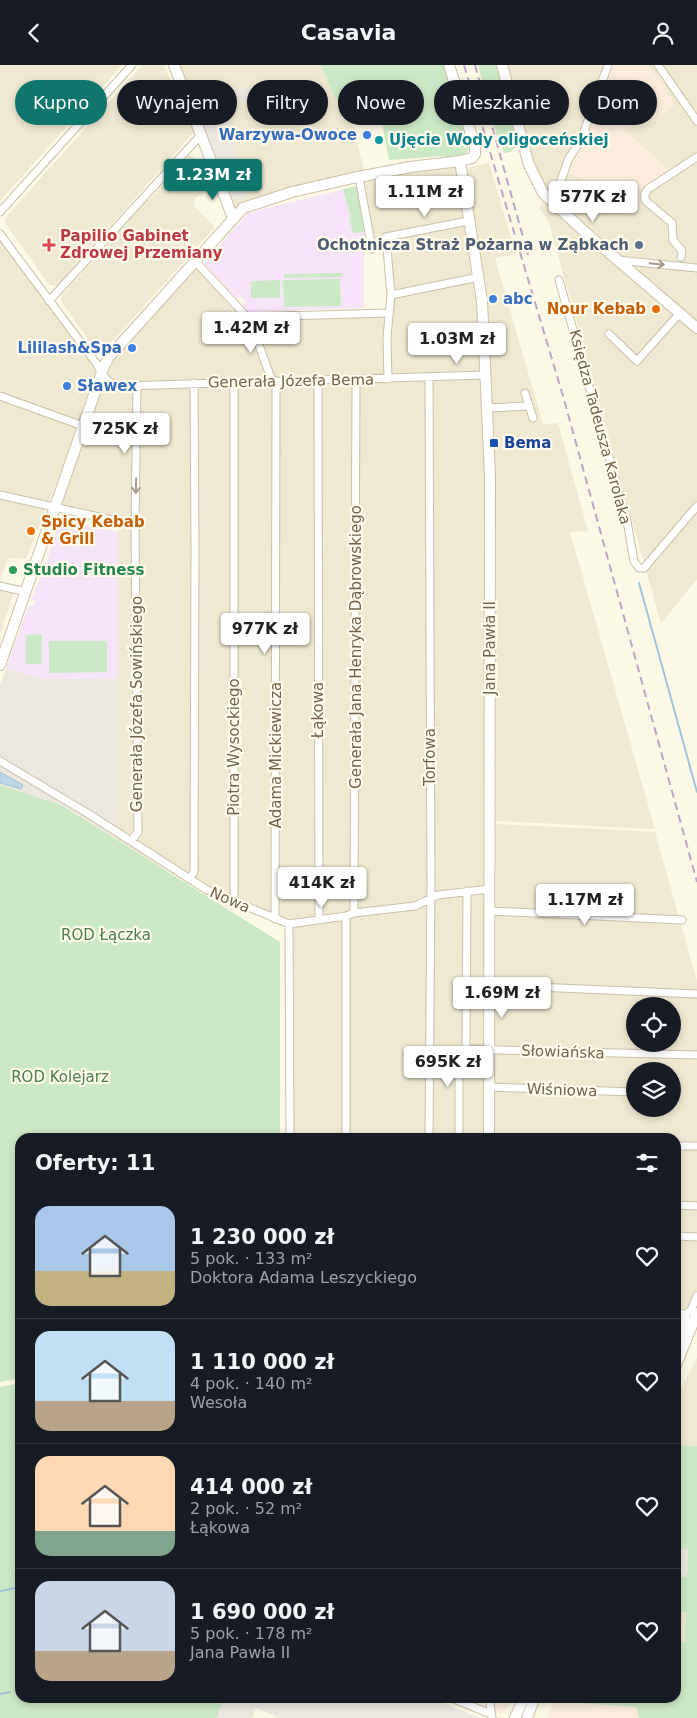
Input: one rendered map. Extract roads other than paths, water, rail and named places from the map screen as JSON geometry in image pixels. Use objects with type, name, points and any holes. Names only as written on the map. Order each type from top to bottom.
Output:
[{"type":"street","points":[[0,212],[132,65]]},
{"type":"street","points":[[174,65],[233,218]]},
{"type":"street","points":[[0,665],[102,372],[109,357],[233,218],[246,207],[292,192],[410,167],[470,159],[475,152],[475,146],[449,65]]},
{"type":"street","points":[[502,65],[533,175],[543,193],[553,204],[697,328]]},
{"type":"street","points":[[553,204],[568,160],[580,143],[608,65]]},
{"type":"street","points":[[658,65],[697,121]]},
{"type":"street","points":[[49,301],[198,137],[202,136]]},
{"type":"street","points":[[681,257],[682,251],[673,240],[672,223],[646,201],[645,195],[648,189],[697,157]]},
{"type":"street","name":"Jana Pawła II","points":[[460,161],[482,301],[490,476],[489,1133]]},
{"type":"street","points":[[360,183],[372,249]]},
{"type":"street","points":[[388,379],[387,337],[392,295],[386,237],[468,221]]},
{"type":"street","name":"Generała Józefa Bema","points":[[0,234],[106,379],[114,385],[356,380],[485,375]]},
{"type":"street","points":[[617,259],[697,268]]},
{"type":"street","name":"Adama Mickiewicza","points":[[195,261],[247,317],[274,381],[275,919]]},
{"type":"street","points":[[392,295],[478,277]]},
{"type":"street","name":"Księdza Tadeusza Karolaka","points":[[559,280],[627,521],[634,561],[639,568],[644,568],[697,505]]},
{"type":"street","points":[[247,317],[389,313]]},
{"type":"street","points":[[609,334],[637,361],[680,313]]},
{"type":"street","name":"Torfowa","points":[[429,377],[431,898],[429,1133]]},
{"type":"street","name":"Generała Jana Henryka Dąbrowskiego","points":[[354,913],[356,380]]},
{"type":"street","name":"Łąkowa","points":[[318,381],[318,920]]},
{"type":"street","name":"Piotra Wysockiego","points":[[234,382],[234,902]]},
{"type":"street","points":[[190,879],[194,872],[196,549],[194,383]]},
{"type":"street","name":"Generała Józefa Sowińskiego","points":[[131,841],[136,836],[138,830],[135,525],[137,385]]},
{"type":"street","points":[[525,393],[533,417]]},
{"type":"street","points":[[0,396],[83,426]]},
{"type":"street","points":[[487,408],[529,406]]},
{"type":"street","points":[[0,495],[135,525]]},
{"type":"street","points":[[0,586],[26,592]]},
{"type":"street","name":"Nowa","points":[[0,761],[207,890],[289,924],[346,916],[354,913],[415,906],[438,895],[490,889]]},
{"type":"street","points":[[459,1133],[459,1058],[462,1051],[466,1049],[466,891]]},
{"type":"street","points":[[490,911],[682,920]]},
{"type":"street","points":[[346,916],[346,1133]]},
{"type":"street","points":[[289,924],[290,1133]]},
{"type":"street","points":[[490,985],[697,994]]},
{"type":"street","name":"Słowiańska","points":[[466,1049],[697,1055]]},
{"type":"street","name":"Wiśniowa","points":[[488,1087],[626,1092]]},
{"type":"street","points":[[681,1145],[697,1146]]},
{"type":"street","points":[[681,1205],[697,1206]]},
{"type":"street","points":[[681,1236],[697,1237]]},
{"type":"street","points":[[681,1314],[691,1309],[697,1296]]},
{"type":"street","points":[[681,1342],[697,1313]]},
{"type":"street","points":[[681,1316],[685,1322],[681,1337]]},
{"type":"street","points":[[462,1703],[491,1716],[490,1703]]},
{"type":"street","points":[[515,1718],[521,1703]]},
{"type":"street","points":[[527,1718],[533,1703]]},
{"type":"water","points":[[0,772],[23,785],[21,789],[0,783]]},
{"type":"waterway","points":[[639,583],[697,792]]},
{"type":"waterway","points":[[1,1591],[15,1588]]},
{"type":"waterway","points":[[0,1694],[10,1692]]},
{"type":"railway","points":[[464,65],[563,396],[697,882]]},
{"type":"railway","points":[[475,65],[528,255]]},
{"type":"place","name":"Warzywa-Owoce","points":[[367,135]]},
{"type":"place","name":"Ujęcie Wody oligoceńskiej","points":[[379,140]]},
{"type":"place","name":"Papilio Gabinet Zdrowej Przemiany","points":[[49,245]]},
{"type":"place","name":"Ochotnicza Straż Pożarna w Ząbkach","points":[[639,245]]},
{"type":"place","name":"abc","points":[[493,299]]},
{"type":"place","name":"Nour Kebab","points":[[656,309]]},
{"type":"place","name":"Lililash&Spa","points":[[132,348]]},
{"type":"place","name":"Sławex","points":[[67,386]]},
{"type":"place","name":"Bema","points":[[494,443]]},
{"type":"place","name":"Spicy Kebab & Grill","points":[[31,531]]},
{"type":"place","name":"Studio Fitness","points":[[13,570]]},
{"type":"park label","name":"ROD Łączka","points":[[106,935]]},
{"type":"park label","name":"ROD Kolejarz","points":[[60,1077]]}]
